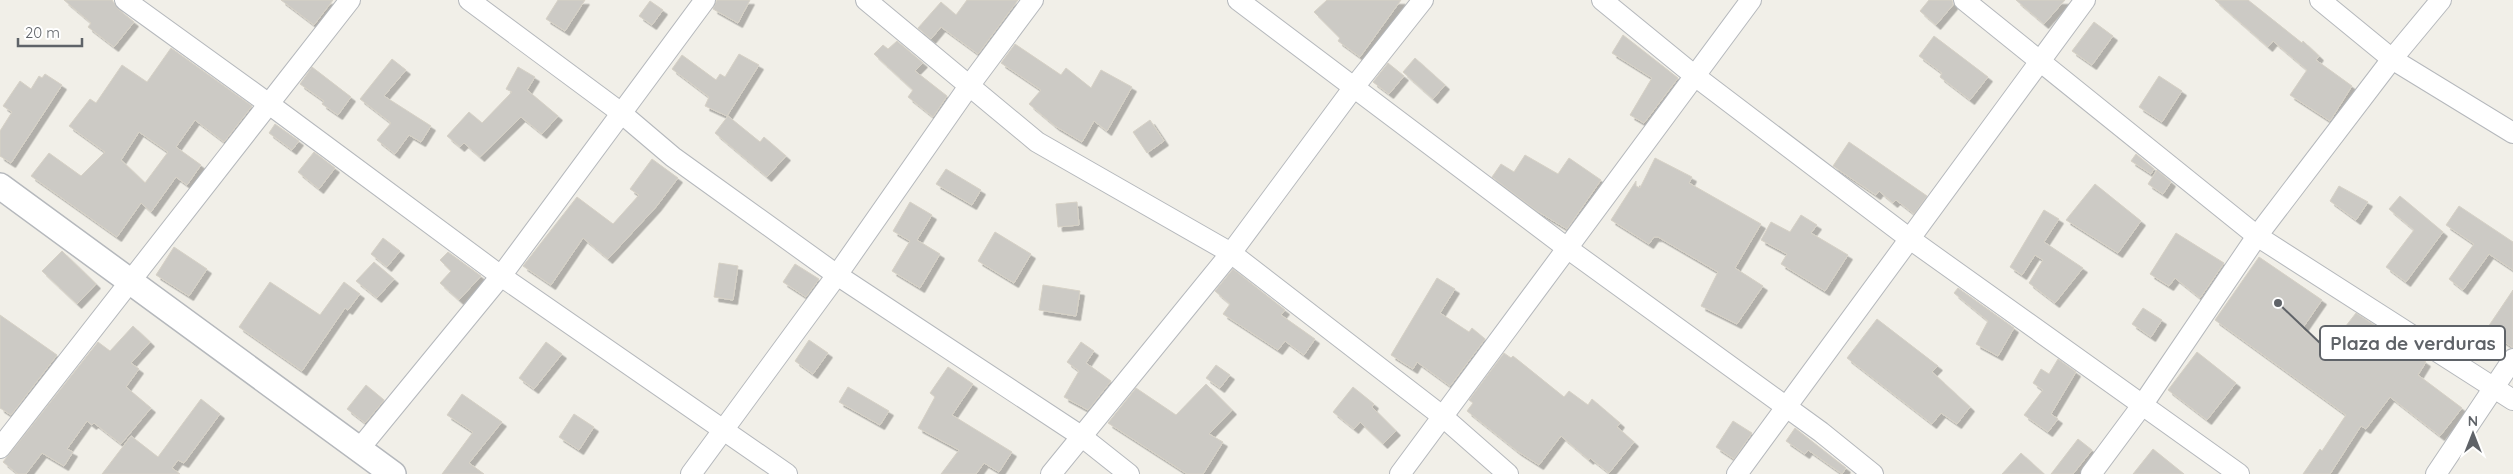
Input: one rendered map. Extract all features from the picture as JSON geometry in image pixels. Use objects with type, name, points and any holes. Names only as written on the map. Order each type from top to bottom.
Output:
[{"type":"street","points":[[125,0],[502,276],[787,474]]},
{"type":"street","points":[[0,448],[350,0]]},
{"type":"street","points":[[469,0],[620,112],[673,157],[837,274],[1080,436],[1129,474]]},
{"type":"street","points":[[360,448],[502,276],[620,112],[705,0]]},
{"type":"street","points":[[866,0],[1037,142],[1231,253],[1442,416],[1508,474]]},
{"type":"street","points":[[691,474],[837,274],[969,86],[1033,0]]},
{"type":"street","points":[[1238,0],[1873,474]]},
{"type":"street","points":[[1051,474],[1080,436],[1231,253],[1354,87],[1424,0]]},
{"type":"street","points":[[1602,0],[1695,76],[1910,239],[2144,404],[2239,474]]},
{"type":"street","points":[[1400,474],[1751,0]]},
{"type":"street","points":[[1964,0],[2257,236],[2513,400]]},
{"type":"street","points":[[1737,474],[2085,0]]},
{"type":"street","points":[[2320,0],[2392,59],[2513,133]]},
{"type":"street","points":[[2091,474],[2144,404],[2257,236],[2392,59],[2441,0]]},
{"type":"street","points":[[0,186],[393,474]]},
{"type":"street","points":[[2436,474],[2513,359]]},
{"type":"building","points":[[64,0],[112,0],[118,9],[134,22],[114,47],[88,27],[91,23]]},
{"type":"building","points":[[281,0],[333,0],[314,25]]},
{"type":"building","points":[[558,0],[585,0],[565,31],[546,19]]},
{"type":"building","points":[[717,0],[750,0],[738,23],[713,9]]},
{"type":"building","points":[[967,0],[1018,0],[978,54],[941,27],[931,39],[918,28],[941,2],[956,15]]},
{"type":"building","points":[[1327,0],[1401,0],[1360,57],[1338,41],[1340,38],[1314,12]]},
{"type":"building","points":[[1929,0],[1952,0],[1953,5],[1936,25],[1920,11]]},
{"type":"building","points":[[2016,0],[2065,0],[2044,24]]},
{"type":"building","points":[[2215,0],[2248,0],[2302,43],[2303,41],[2319,56],[2316,60],[2352,86],[2330,121],[2290,95],[2307,70],[2273,41],[2268,47]]},
{"type":"building","points":[[650,1],[663,10],[652,25],[639,16]]},
{"type":"building","points":[[2094,22],[2113,36],[2092,65],[2072,51]]},
{"type":"building","points":[[1623,35],[1678,78],[1644,123],[1630,115],[1652,78],[1612,53]]},
{"type":"building","points":[[1934,36],[1988,77],[1970,100],[1940,77],[1942,73],[1919,56]]},
{"type":"building","points":[[897,41],[923,63],[915,71],[947,96],[933,117],[908,97],[913,90],[874,54],[883,45],[888,49]]},
{"type":"building","points":[[1015,44],[1061,75],[1066,68],[1091,88],[1101,70],[1132,87],[1107,131],[1094,121],[1082,142],[1055,126],[1029,104],[1041,90],[1001,63]]},
{"type":"building","points":[[171,48],[252,106],[224,142],[195,120],[176,147],[201,165],[187,185],[176,177],[151,212],[141,203],[117,237],[31,176],[49,153],[81,176],[105,152],[69,126],[90,99],[96,103],[122,65],[147,82]],"holes":[[[139,132],[168,152],[145,183],[121,160]]]},
{"type":"building","points":[[739,54],[759,65],[727,116],[705,106],[709,97],[672,69],[682,55],[716,80],[720,74],[725,77]]},
{"type":"building","points":[[1415,58],[1445,85],[1433,99],[1403,72]]},
{"type":"building","points":[[392,59],[406,70],[384,96],[431,126],[421,142],[409,135],[395,154],[377,140],[391,123],[360,99]]},
{"type":"building","points":[[1388,63],[1404,76],[1389,94],[1373,82]]},
{"type":"building","points":[[312,67],[351,97],[338,115],[322,104],[324,101],[300,84]]},
{"type":"building","points":[[518,67],[535,77],[527,90],[558,116],[542,134],[521,117],[480,157],[464,143],[460,147],[447,136],[469,112],[482,123],[512,92],[506,89]]},
{"type":"building","points":[[45,74],[62,85],[11,163],[0,156],[0,131],[12,112],[3,106],[20,81],[31,89],[39,76],[42,78]]},
{"type":"building","points":[[2159,76],[2182,91],[2162,122],[2139,107]]},
{"type":"building","points":[[728,116],[760,142],[764,137],[786,156],[767,177],[715,133]]},
{"type":"building","points":[[1150,120],[1164,141],[1147,153],[1133,132]]},
{"type":"building","points":[[275,124],[299,141],[292,150],[269,133]]},
{"type":"building","points":[[1849,142],[1927,196],[1914,214],[1896,200],[1893,203],[1879,191],[1876,195],[1833,166]]},
{"type":"building","points":[[314,152],[335,168],[319,189],[298,172]]},
{"type":"building","points":[[2136,154],[2154,169],[2151,174],[2131,161]]},
{"type":"building","points":[[1525,155],[1558,174],[1569,158],[1601,180],[1567,229],[1537,211],[1492,177],[1501,164],[1514,172]]},
{"type":"building","points":[[1655,158],[1692,177],[1689,183],[1761,224],[1735,268],[1763,286],[1737,324],[1701,306],[1718,272],[1658,237],[1654,237],[1649,244],[1611,220],[1636,181],[1636,186],[1640,188]]},
{"type":"building","points":[[652,159],[678,178],[656,207],[608,259],[583,238],[551,285],[523,266],[577,197],[613,224],[639,195],[630,189]]},
{"type":"building","points":[[946,169],[981,190],[972,205],[936,184]]},
{"type":"building","points":[[2157,170],[2171,182],[2163,194],[2148,184]]},
{"type":"building","points":[[2095,184],[2141,221],[2118,253],[2066,220]]},
{"type":"building","points":[[2339,186],[2368,202],[2356,220],[2330,201]]},
{"type":"building","points":[[2400,196],[2443,232],[2406,282],[2386,267],[2414,230],[2389,209]]},
{"type":"building","points":[[910,202],[932,215],[917,240],[940,254],[920,288],[892,271],[910,241],[893,231]]},
{"type":"building","points":[[1077,202],[1079,225],[1058,227],[1056,204]]},
{"type":"building","points":[[2459,206],[2513,242],[2513,270],[2489,254],[2463,290],[2449,279],[2474,244],[2446,225]]},
{"type":"building","points":[[2044,210],[2059,219],[2044,242],[2083,268],[2055,303],[2029,283],[2043,260],[2035,255],[2022,275],[2010,267]]},
{"type":"building","points":[[1801,215],[1817,225],[1811,233],[1848,255],[1825,291],[1781,264],[1787,254],[1761,240],[1771,222],[1790,232]]},
{"type":"building","points":[[995,232],[1031,254],[1014,283],[978,261]]},
{"type":"building","points":[[2176,233],[2224,263],[2200,298],[2175,278],[2169,286],[2150,274]]},
{"type":"building","points":[[383,238],[400,251],[387,267],[371,254]]},
{"type":"building","points":[[174,247],[207,269],[189,296],[156,275]]},
{"type":"building","points":[[62,251],[96,284],[77,304],[42,271]]},
{"type":"building","points":[[448,252],[481,276],[459,300],[440,283],[451,271],[440,260]]},
{"type":"building","points":[[2259,257],[2322,300],[2302,329],[2328,349],[2356,313],[2426,362],[2418,375],[2462,408],[2440,436],[2390,397],[2366,429],[2361,426],[2330,474],[2303,474],[2320,449],[2322,451],[2346,415],[2215,320]]},
{"type":"building","points":[[374,262],[394,279],[377,298],[356,281]]},
{"type":"building","points":[[719,263],[738,266],[733,300],[714,297]]},
{"type":"building","points":[[795,264],[819,279],[806,297],[783,282]]},
{"type":"building","points":[[1233,269],[1285,310],[1281,315],[1315,339],[1304,355],[1285,341],[1278,350],[1223,314],[1230,304],[1215,291]]},
{"type":"building","points":[[1437,278],[1455,289],[1440,313],[1469,332],[1472,328],[1485,339],[1450,386],[1417,362],[1413,369],[1391,355]]},
{"type":"building","points":[[270,282],[320,315],[344,282],[360,294],[348,310],[345,308],[302,371],[239,327]]},
{"type":"building","points":[[1043,285],[1080,291],[1076,316],[1039,310]]},
{"type":"building","points":[[1958,288],[2014,328],[1998,356],[1976,344],[1988,321],[1954,293]]},
{"type":"building","points":[[2513,290],[2513,347],[2512,347],[2486,330]]},
{"type":"building","points":[[2143,308],[2162,320],[2151,337],[2132,324]]},
{"type":"building","points":[[0,315],[57,355],[11,415],[0,408]]},
{"type":"building","points":[[1877,319],[1938,366],[1932,372],[1970,407],[1957,424],[1941,413],[1932,424],[1847,358]]},
{"type":"building","points":[[133,326],[150,342],[131,363],[139,369],[126,387],[151,408],[121,444],[94,423],[92,425],[87,421],[67,449],[73,452],[64,466],[42,453],[26,474],[18,474],[3,462],[98,342],[110,351]]},
{"type":"building","points":[[809,340],[828,353],[813,374],[795,361]]},
{"type":"building","points":[[546,342],[562,354],[534,389],[519,378]]},
{"type":"building","points":[[1081,342],[1094,351],[1086,363],[1111,381],[1088,410],[1064,397],[1079,371],[1067,362]]},
{"type":"building","points":[[2197,352],[2236,383],[2207,420],[2168,390]]},
{"type":"building","points":[[1504,353],[1511,358],[1513,356],[1564,397],[1569,391],[1588,405],[1592,399],[1620,423],[1617,427],[1634,442],[1609,473],[1590,458],[1589,460],[1561,436],[1539,465],[1517,451],[1467,411],[1473,403],[1469,400]]},
{"type":"building","points":[[2058,359],[2076,372],[2051,414],[2058,419],[2048,432],[2024,415],[2043,390],[2033,383],[2041,369],[2049,374]]},
{"type":"building","points":[[1216,365],[1230,375],[1220,388],[1206,378]]},
{"type":"building","points":[[948,367],[973,384],[952,415],[1012,452],[999,472],[984,463],[976,474],[941,474],[959,450],[918,428],[935,397],[930,393]]},
{"type":"building","points":[[1206,384],[1232,410],[1209,434],[1223,442],[1203,474],[1187,474],[1108,423],[1136,388],[1176,415]]},
{"type":"building","points":[[366,385],[384,400],[365,423],[347,409]]},
{"type":"building","points":[[848,387],[889,411],[880,425],[839,402]]},
{"type":"building","points":[[1353,387],[1374,404],[1372,407],[1396,431],[1383,444],[1360,422],[1354,429],[1333,412]]},
{"type":"building","points":[[462,394],[502,422],[469,463],[484,474],[442,474],[473,432],[447,415]]},
{"type":"building","points":[[201,399],[220,414],[184,463],[178,460],[172,468],[180,474],[102,474],[131,436],[158,457]]},
{"type":"building","points":[[574,414],[594,427],[579,450],[559,437]]},
{"type":"building","points":[[1733,421],[1752,433],[1734,459],[1716,447]]},
{"type":"building","points":[[1795,428],[1846,468],[1842,474],[1808,450],[1805,454],[1786,441]]},
{"type":"building","points":[[2078,439],[2092,450],[2073,474],[2051,474]]},
{"type":"building","points":[[2153,449],[2184,474],[2133,474]]},
{"type":"building","points":[[2021,453],[2044,474],[2002,474]]},
{"type":"place","name":"Plaza de verduras","points":[[2278,303]]}]
